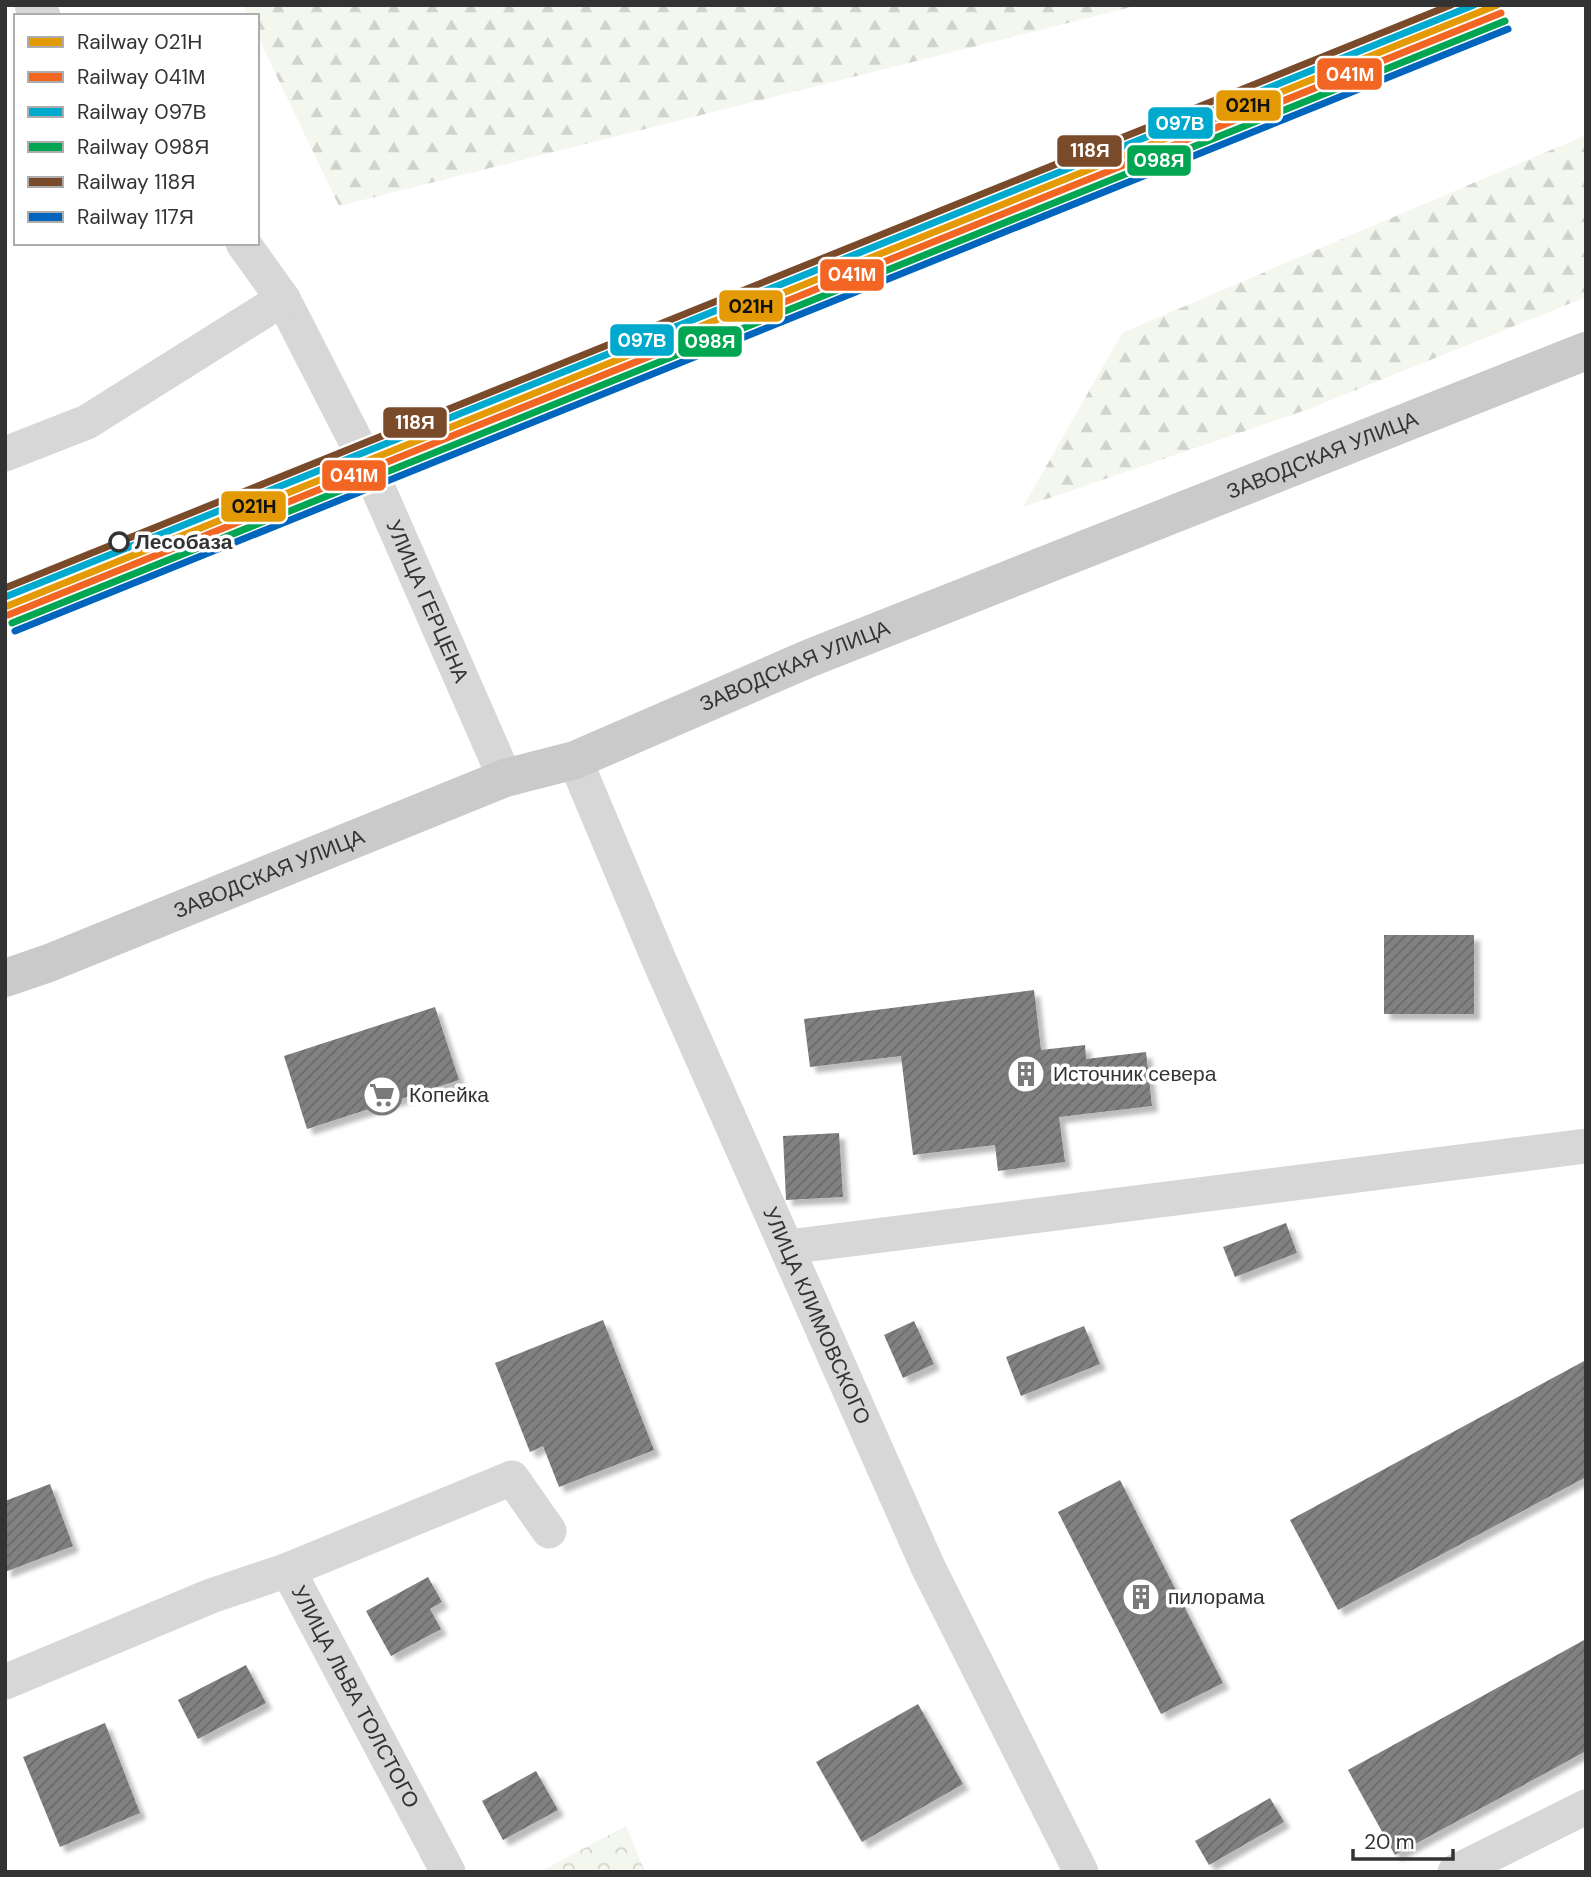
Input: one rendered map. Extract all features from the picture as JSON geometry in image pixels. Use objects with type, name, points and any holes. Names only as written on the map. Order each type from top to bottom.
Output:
[{"type":"main road","name":"ЗАВОДСКАЯ УЛИЦА","points":[[5,978],[49,963],[505,778],[575,760],[810,658],[1586,351]]},
{"type":"street","name":"УЛИЦА ГЕРЦЕНА","points":[[244,245],[283,299],[366,461],[505,778]]},
{"type":"street","points":[[5,454],[87,422],[283,299]]},
{"type":"street","name":"УЛИЦА КЛИМОВСКОГО","points":[[575,760],[659,960],[928,1567],[1072,1868]]},
{"type":"street","points":[[788,1247],[1586,1146]]},
{"type":"street","points":[[288,1570],[512,1478],[549,1531]]},
{"type":"street","name":"УЛИЦА ЛЬВА ТОЛСТОГО","points":[[5,1682],[211,1596],[288,1570],[448,1872]]},
{"type":"street","points":[[1455,1872],[1586,1807]]},
{"type":"green space","points":[[243,5],[1139,5],[339,206],[259,39],[259,14],[247,14]]},
{"type":"green space","points":[[1586,135],[1586,297],[1309,409],[1023,507],[1122,333]]},
{"type":"green space","points":[[626,1826],[645,1872],[539,1872]]},
{"type":"building","points":[[1384,935],[1474,935],[1474,1014],[1384,1014]]},
{"type":"building","name":"Источник севера","points":[[1034,990],[1041,1050],[1085,1045],[1086,1059],[1146,1052],[1152,1106],[1059,1117],[1065,1162],[998,1171],[995,1145],[913,1155],[901,1056],[810,1067],[804,1019]]},
{"type":"building","points":[[435,1007],[459,1080],[307,1129],[284,1056]]},
{"type":"building","points":[[839,1133],[843,1197],[786,1200],[783,1136]]},
{"type":"building","points":[[1286,1223],[1297,1253],[1235,1277],[1223,1247]]},
{"type":"building","points":[[603,1320],[654,1450],[559,1487],[543,1446],[530,1452],[495,1363]]},
{"type":"building","points":[[914,1321],[934,1364],[903,1378],[884,1335]]},
{"type":"building","points":[[1084,1326],[1100,1364],[1021,1396],[1006,1357]]},
{"type":"building","points":[[1586,1360],[1586,1477],[1338,1610],[1290,1520]]},
{"type":"building","name":"пилорама","points":[[1120,1480],[1223,1683],[1161,1714],[1058,1512]]},
{"type":"building","points":[[50,1484],[73,1546],[5,1572],[5,1501]]},
{"type":"building","points":[[428,1577],[442,1602],[430,1609],[441,1629],[391,1656],[366,1611]]},
{"type":"building","points":[[1586,1639],[1586,1751],[1395,1855],[1348,1770]]},
{"type":"building","points":[[246,1665],[266,1703],[198,1739],[178,1700]]},
{"type":"building","points":[[918,1704],[963,1784],[862,1842],[816,1762]]},
{"type":"building","points":[[105,1723],[140,1813],[60,1847],[23,1757]]},
{"type":"building","points":[[536,1771],[558,1810],[503,1840],[482,1801]]},
{"type":"building","points":[[1270,1798],[1284,1822],[1209,1865],[1195,1841]]},
{"type":"rail line","name":"118Я","points":[[5,588],[1451,5]]},
{"type":"rail line","name":"097В","points":[[5,597],[1474,5]]},
{"type":"rail line","name":"021Н","points":[[5,607],[1497,5]]},
{"type":"rail line","name":"041М","points":[[8,615],[1501,13]]},
{"type":"rail line","name":"098Я","points":[[12,623],[1505,21]]},
{"type":"rail line","name":"117Я","points":[[15,631],[1508,29]]},
{"type":"place","name":"Лесобаза","points":[[119,542]]},
{"type":"place","name":"Источник севера","points":[[1026,1074]]},
{"type":"place","name":"Копейка","points":[[382,1095]]},
{"type":"place","name":"пилорама","points":[[1141,1597]]}]
